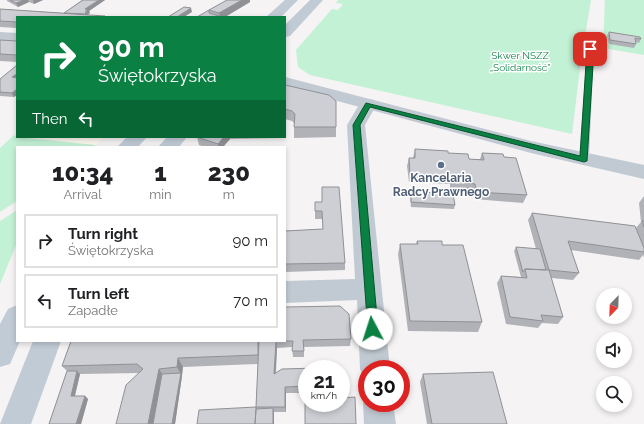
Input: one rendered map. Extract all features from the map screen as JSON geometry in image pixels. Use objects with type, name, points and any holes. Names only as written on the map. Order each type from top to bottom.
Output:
[{"type":"main road","points":[[274,16],[292,0]]},
{"type":"main road","points":[[286,32],[317,0]]},
{"type":"main road","points":[[128,146],[137,138]]},
{"type":"main road","points":[[169,146],[177,138]]},
{"type":"main road","points":[[0,354],[16,319]]},
{"type":"main road","points":[[15,424],[47,342]]},
{"type":"street","points":[[0,36],[16,37]]},
{"type":"street","points":[[286,82],[584,159],[644,172]]},
{"type":"street","points":[[368,104],[356,125],[375,360]]},
{"type":"street","points":[[286,292],[369,289]]},
{"type":"street","points":[[379,412],[380,424]]},
{"type":"lane","points":[[584,159],[590,49]]},
{"type":"shaded area","points":[[38,138],[103,138],[95,145]]},
{"type":"green space","name":"Skwer NSZZ „Solidarność”","points":[[338,0],[591,0],[581,60],[572,134],[310,75],[298,67],[296,50],[332,9],[338,10],[343,4],[336,3]]},
{"type":"green space","points":[[605,0],[644,0],[644,55],[603,48]]},
{"type":"green space","points":[[14,135],[16,138],[95,145],[16,146],[16,202],[0,212],[0,148]]},
{"type":"green space","points":[[16,211],[16,245],[0,284],[0,221]]},
{"type":"building","points":[[10,0],[24,0],[16,3]]},
{"type":"building","points":[[83,0],[99,0],[85,9],[88,10],[85,12],[88,12],[85,14],[64,13]]},
{"type":"building","points":[[227,0],[242,0],[219,13],[209,10]]},
{"type":"building","points":[[184,7],[191,8],[179,16],[170,16]]},
{"type":"building","points":[[0,9],[105,16],[16,16],[16,22],[0,21]]},
{"type":"building","points":[[209,10],[209,13],[219,16],[199,16]]},
{"type":"building","points":[[609,32],[640,37],[641,39],[635,38],[636,44],[610,40]]},
{"type":"building","points":[[0,40],[16,41],[16,55],[0,54]]},
{"type":"building","points":[[16,66],[16,75],[12,77],[16,78],[16,90],[12,93],[0,92],[0,79]]},
{"type":"building","points":[[286,85],[329,95],[336,101],[336,127],[294,127],[295,114],[292,111],[286,109]]},
{"type":"building","points":[[200,138],[223,138],[218,144]]},
{"type":"building","points":[[415,149],[468,154],[469,159],[484,160],[482,153],[503,154],[504,157],[516,158],[527,195],[477,192],[475,184],[453,181],[452,177],[410,174],[409,158],[415,158]]},
{"type":"building","points":[[322,187],[339,187],[345,263],[286,264],[286,231],[323,229],[322,211],[315,211],[315,202],[322,202]]},
{"type":"building","points":[[411,192],[453,194],[455,205],[411,202]]},
{"type":"building","points":[[532,213],[635,226],[644,248],[644,252],[568,241],[579,273],[549,270]]},
{"type":"building","points":[[417,241],[442,241],[442,245],[463,245],[482,322],[410,321],[400,244],[418,244]]},
{"type":"building","points":[[516,247],[540,249],[546,270],[525,269],[523,272]]},
{"type":"building","points":[[525,269],[549,270],[563,317],[541,315],[543,321],[510,317],[501,276],[527,278]]},
{"type":"building","points":[[340,306],[349,314],[351,339],[303,340],[304,351],[292,351],[293,341],[286,341],[286,307]]},
{"type":"building","points":[[71,342],[258,342],[258,355],[178,358],[177,367],[159,369],[148,424],[116,424],[126,385],[143,369],[137,364],[62,366]]},
{"type":"building","points":[[259,342],[276,342],[274,374],[282,369],[298,369],[298,386],[285,387],[285,407],[256,407]]},
{"type":"building","points":[[67,371],[77,371],[71,396],[85,396],[76,424],[49,424]]},
{"type":"building","points":[[493,372],[507,424],[432,424],[423,374]]},
{"type":"building","points":[[181,373],[172,424],[153,424],[162,374]]},
{"type":"building","points":[[350,397],[355,397],[356,424],[305,424],[305,412],[350,412]]},
{"type":"building","points":[[256,407],[255,424],[197,424],[199,410]]},
{"type":"building","points":[[273,408],[273,424],[255,424],[256,409]]},
{"type":"place","name":"Kancelaria Radcy Prawnego","points":[[441,165]]},
{"type":"route","points":[[372,329],[356,125],[368,104],[531,147],[584,159],[590,49]]}]
